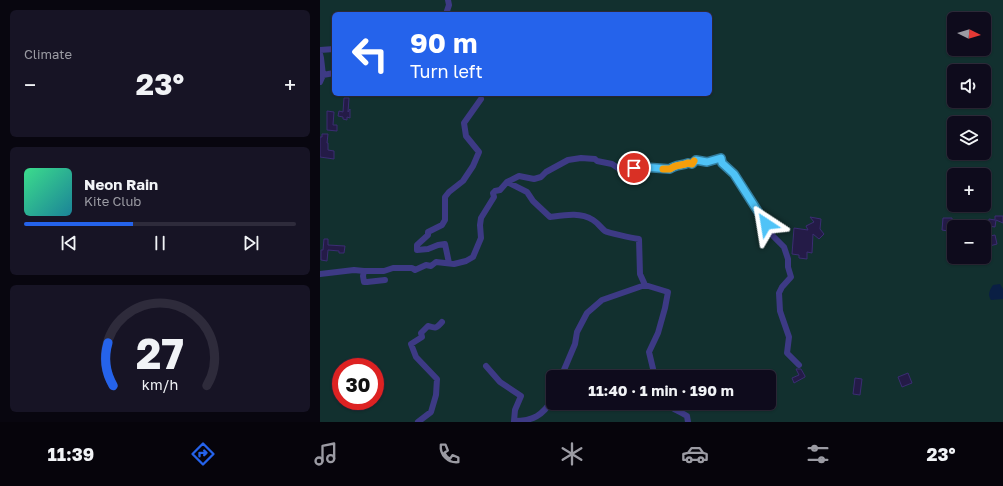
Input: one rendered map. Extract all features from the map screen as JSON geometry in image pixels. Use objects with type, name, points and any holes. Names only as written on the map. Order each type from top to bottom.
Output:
[{"type":"street","points":[[447,12],[449,5],[448,0]]},
{"type":"street","points":[[320,50],[332,49]]},
{"type":"street","points":[[320,54],[323,75],[320,82]]},
{"type":"street","points":[[323,75],[332,73]]},
{"type":"street","points":[[449,263],[445,244],[428,249],[417,250],[417,245],[428,235],[428,232],[442,225],[445,220],[446,197],[449,192],[463,180],[473,166],[479,152],[466,136],[464,123],[481,99]]},
{"type":"street","points":[[320,274],[354,270],[384,271],[393,268],[412,268],[415,270],[426,265],[431,266],[436,262],[454,264],[466,261],[473,257],[481,238],[481,218],[494,197],[493,193],[495,191],[500,190],[507,182],[519,176],[534,179],[541,177],[546,172],[568,160],[581,158],[595,159],[597,161],[612,164],[627,174],[634,168],[643,167],[670,169],[673,166],[688,163],[692,164],[696,160],[707,162],[721,158],[722,163],[734,174],[773,236],[784,247],[791,277],[779,293],[780,311],[789,337],[787,353],[799,365]]},
{"type":"street","points":[[507,182],[527,192],[533,201],[550,217],[572,214],[581,215],[591,219],[606,231],[639,239],[640,274],[645,284]]},
{"type":"street","points":[[364,271],[364,282],[385,280]]},
{"type":"street","points":[[564,370],[575,344],[577,332],[587,313],[602,300],[645,284],[668,292],[658,333],[650,352],[654,370]]},
{"type":"street","points":[[418,422],[431,412],[436,395],[437,379],[416,357],[411,344],[422,337],[421,333],[428,326],[435,328],[442,322]]},
{"type":"street","points":[[486,366],[500,382],[522,396],[515,410],[514,422],[533,419],[546,410]]},
{"type":"street","points":[[676,410],[687,416],[688,422]]},
{"type":"green space","points":[[320,0],[1003,0],[1003,422],[320,422]]},
{"type":"water","points":[[1000,284],[1003,289],[1003,299],[991,300],[989,294],[993,285]]},
{"type":"building","points":[[344,98],[349,98],[348,112],[350,109],[350,118],[347,117],[347,120],[338,116],[339,111],[343,112]]},
{"type":"building","points":[[327,111],[334,112],[333,125],[337,125],[337,131],[327,130]]},
{"type":"building","points":[[322,134],[328,134],[328,150],[334,151],[334,159],[320,157],[320,137],[322,137]]},
{"type":"building","points":[[995,216],[1003,216],[1003,223],[996,220],[995,227],[991,226],[991,220],[989,219],[995,220]]},
{"type":"building","points":[[810,217],[821,219],[820,229],[824,234],[819,239],[813,234],[812,253],[807,252],[807,259],[799,258],[799,255],[792,254],[794,228],[808,230],[806,226],[814,222]]},
{"type":"building","points":[[943,218],[952,218],[952,220],[947,220],[947,231],[942,230]]},
{"type":"building","points":[[995,235],[997,244],[991,246],[991,236]]},
{"type":"building","points":[[324,239],[328,239],[328,245],[345,246],[344,253],[328,250],[327,261],[321,260],[321,250],[323,250]]},
{"type":"building","points":[[796,369],[801,369],[805,377],[794,383],[792,378],[799,375]]},
{"type":"building","points":[[908,373],[912,383],[902,387],[898,377]]},
{"type":"building","points":[[855,378],[862,379],[860,395],[853,394]]},
{"type":"slow traffic","points":[[663,169],[670,169],[673,166],[688,163],[692,164],[694,161]]},
{"type":"route","points":[[634,168],[643,167],[670,169],[673,166],[688,163],[692,164],[696,160],[707,162],[721,158],[722,163],[734,174],[766,224]]}]
